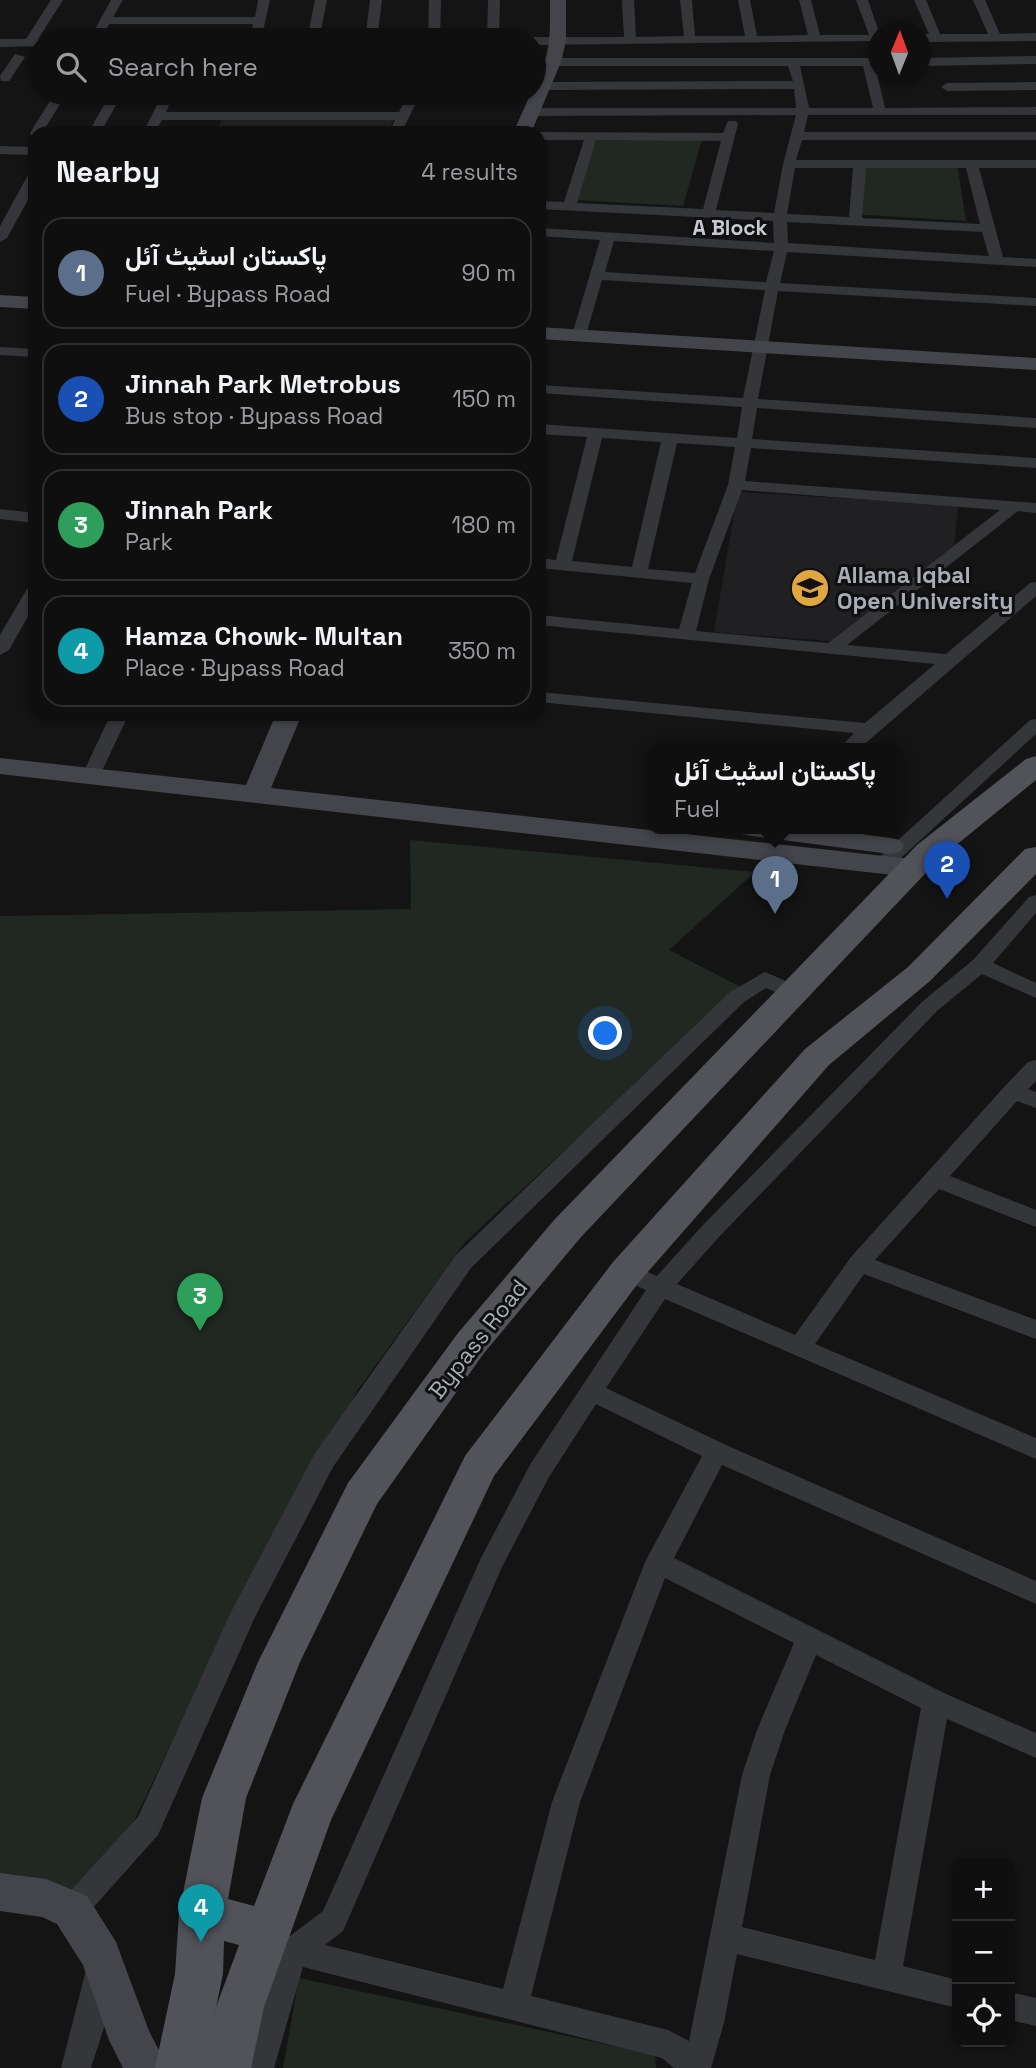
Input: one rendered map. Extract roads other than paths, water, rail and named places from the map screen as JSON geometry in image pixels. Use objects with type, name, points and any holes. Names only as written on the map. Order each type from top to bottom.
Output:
[{"type":"main road","points":[[546,77],[558,41],[558,0]]},
{"type":"main road","points":[[525,126],[534,105]]},
{"type":"main road","points":[[0,301],[28,303]]},
{"type":"main road","points":[[546,333],[1036,364]]},
{"type":"main road","points":[[259,786],[286,721]]},
{"type":"main road","points":[[0,752],[94,768],[259,786],[785,854],[906,858]]},
{"type":"main road","name":"Bypass Road","points":[[179,2068],[199,1974],[202,1913],[224,1798],[279,1662],[362,1494],[471,1343],[568,1228],[672,1122],[793,992],[906,858],[1036,765]]},
{"type":"main road","points":[[0,766],[94,768]]},
{"type":"main road","points":[[259,786],[647,818]]},
{"type":"main road","points":[[788,834],[906,858]]},
{"type":"main road","points":[[227,2068],[240,2007],[275,1942],[309,1818],[479,1466],[626,1272],[817,1057],[919,974],[1027,893],[1036,856]]},
{"type":"main road","points":[[0,1892],[46,1898],[72,1910],[101,1956],[131,2040],[146,2068]]},
{"type":"main road","points":[[202,1913],[275,1942]]},
{"type":"street","points":[[43,28],[57,0]]},
{"type":"street","points":[[100,28],[117,0]]},
{"type":"street","points":[[258,28],[264,0]]},
{"type":"street","points":[[315,28],[321,0]]},
{"type":"street","points":[[372,28],[376,0]]},
{"type":"street","points":[[434,28],[435,0]]},
{"type":"street","points":[[493,28],[494,0]]},
{"type":"street","points":[[628,0],[630,40]]},
{"type":"street","points":[[686,0],[690,40]]},
{"type":"street","points":[[744,0],[752,39]]},
{"type":"street","points":[[806,0],[815,39]]},
{"type":"street","points":[[862,0],[870,21]]},
{"type":"street","points":[[920,0],[936,38]]},
{"type":"street","points":[[979,0],[996,38]]},
{"type":"street","points":[[104,20],[260,20]]},
{"type":"street","points":[[931,38],[1036,37]]},
{"type":"street","points":[[546,41],[868,38]]},
{"type":"street","points":[[0,43],[28,43]]},
{"type":"street","points":[[2,80],[19,57]]},
{"type":"street","points":[[931,61],[1036,60]]},
{"type":"street","points":[[940,61],[954,111]]},
{"type":"street","points":[[546,62],[868,62]]},
{"type":"street","points":[[686,635],[701,579],[736,485],[760,346],[781,247],[780,218],[789,164],[803,111],[800,85],[793,63]]},
{"type":"street","points":[[876,84],[880,111]]},
{"type":"street","points":[[546,86],[800,85]]},
{"type":"street","points":[[947,86],[1036,86]]},
{"type":"street","points":[[41,126],[54,105]]},
{"type":"street","points":[[98,126],[110,105]]},
{"type":"street","points":[[152,126],[163,105]]},
{"type":"street","points":[[398,126],[409,105]]},
{"type":"street","points":[[531,112],[1036,111]]},
{"type":"street","points":[[709,213],[727,137],[736,112]]},
{"type":"street","points":[[157,116],[403,116]]},
{"type":"street","points":[[213,126],[218,116]]},
{"type":"street","points":[[546,136],[727,137]]},
{"type":"street","points":[[798,136],[1036,136]]},
{"type":"street","points":[[570,205],[592,137]]},
{"type":"street","points":[[0,150],[28,151]]},
{"type":"street","points":[[789,164],[1036,164]]},
{"type":"street","points":[[855,223],[860,164]]},
{"type":"street","points":[[971,164],[997,261]]},
{"type":"street","points":[[0,238],[28,188]]},
{"type":"street","points":[[546,205],[988,228]]},
{"type":"street","points":[[546,233],[1036,263]]},
{"type":"street","points":[[579,335],[608,237]]},
{"type":"street","points":[[598,276],[1036,302]]},
{"type":"street","points":[[0,351],[28,353]]},
{"type":"street","points":[[546,392],[751,403],[1036,423]]},
{"type":"street","points":[[546,429],[1036,463]]},
{"type":"street","points":[[563,566],[596,433]]},
{"type":"street","points":[[639,573],[670,438]]},
{"type":"street","points":[[736,485],[1036,508]]},
{"type":"street","points":[[831,649],[1014,507]]},
{"type":"street","points":[[0,514],[28,517]]},
{"type":"street","points":[[546,565],[701,579]]},
{"type":"street","points":[[854,743],[1036,587]]},
{"type":"street","points":[[0,650],[28,601]]},
{"type":"street","points":[[546,621],[952,660]]},
{"type":"street","points":[[546,698],[869,729]]},
{"type":"street","points":[[94,768],[117,721]]},
{"type":"street","points":[[906,858],[1036,724]]},
{"type":"street","points":[[768,834],[785,854]]},
{"type":"street","points":[[275,1942],[333,1921],[490,1566],[540,1470],[662,1287],[710,1232],[930,1006],[980,965],[1027,893]]},
{"type":"street","points":[[980,965],[1036,991]]},
{"type":"street","points":[[72,1910],[148,1826],[243,1614],[324,1460],[463,1262],[737,997],[765,979],[793,992]]},
{"type":"street","points":[[800,1346],[859,1263],[1036,1067]]},
{"type":"street","points":[[1013,1091],[1036,1101]]},
{"type":"street","points":[[936,1179],[1036,1219]]},
{"type":"street","points":[[859,1263],[1036,1330]]},
{"type":"street","points":[[626,1272],[1036,1449]]},
{"type":"street","points":[[591,1391],[717,1452],[1036,1593]]},
{"type":"street","points":[[514,2006],[566,1802],[658,1562],[717,1452]]},
{"type":"street","points":[[658,1562],[936,1702],[1036,1746]]},
{"type":"street","points":[[696,2068],[703,2050],[757,1775],[771,1730],[810,1638]]},
{"type":"street","points":[[886,1978],[936,1702]]},
{"type":"street","points":[[726,1937],[952,1993]]},
{"type":"street","points":[[275,1942],[668,2045],[683,2054],[690,2068]]},
{"type":"street","points":[[259,2068],[275,1942]]},
{"type":"street","points":[[76,2068],[94,2004],[101,1956]]},
{"type":"street","points":[[1015,2007],[1036,2012]]},
{"type":"place","name":"Allama Iqbal Open University","points":[[810,588]]},
{"type":"place","name":"Jinnah Park Metrobus","points":[[947,899]]},
{"type":"place","name":"پاکستان اسٹیٹ آئل","points":[[775,914]]},
{"type":"place","name":"Jinnah Park","points":[[200,1331]]},
{"type":"place","name":"Hamza Chowk- Multan","points":[[201,1942]]},
{"type":"district","name":"A Block","points":[[730,228]]}]
